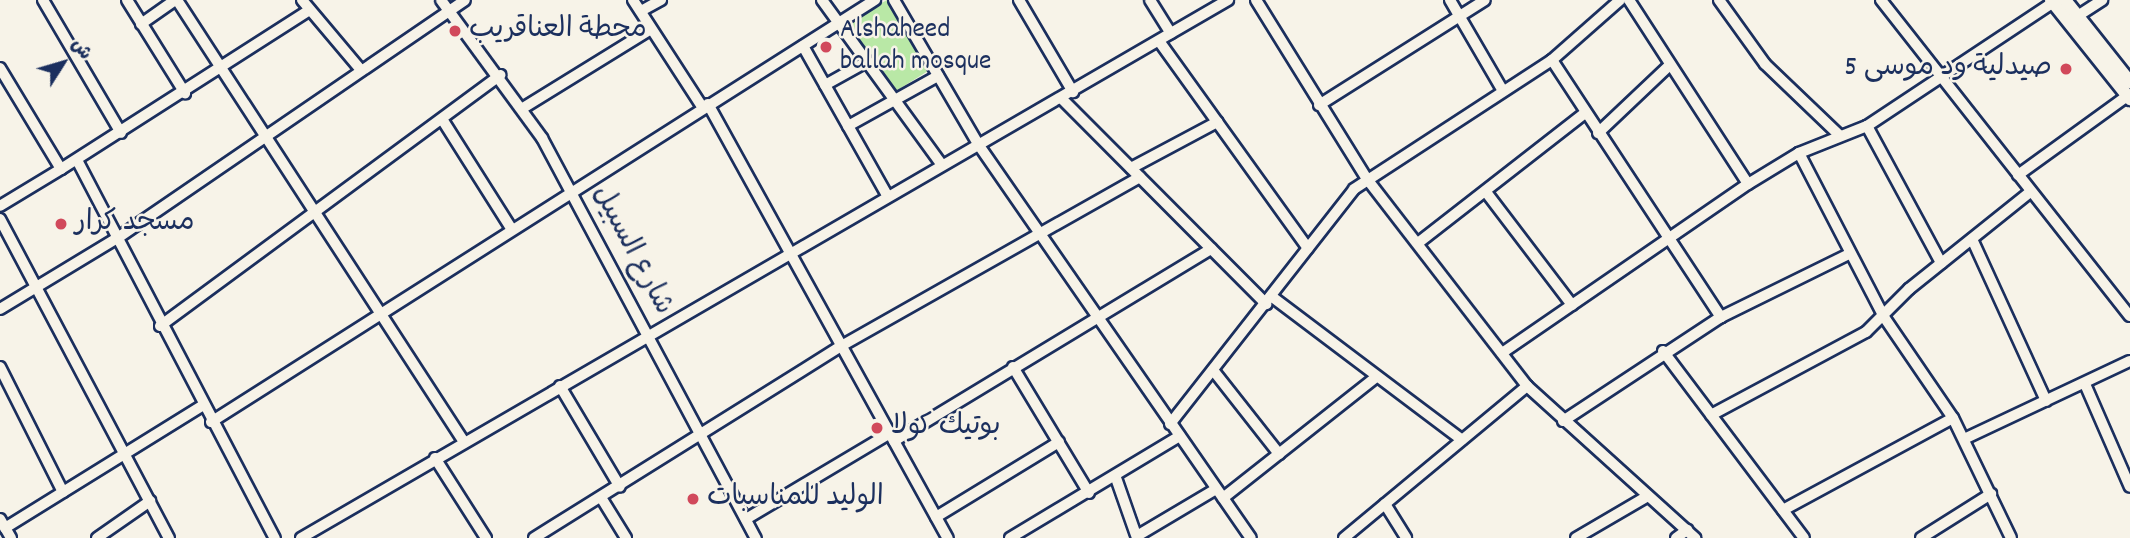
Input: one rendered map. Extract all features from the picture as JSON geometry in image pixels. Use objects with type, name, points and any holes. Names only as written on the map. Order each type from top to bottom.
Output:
[{"type":"main road","points":[[2056,1],[2129,92]]},
{"type":"street","points":[[43,0],[121,133]]},
{"type":"street","points":[[127,0],[185,93]]},
{"type":"street","points":[[141,24],[176,0],[464,442]]},
{"type":"street","points":[[302,0],[361,70]]},
{"type":"street","name":"شارع السبيل","points":[[441,0],[523,108],[573,191],[756,538]]},
{"type":"street","points":[[0,309],[119,237],[465,0]]},
{"type":"street","points":[[633,0],[705,106],[792,254],[946,537]]},
{"type":"street","points":[[640,12],[661,0]]},
{"type":"street","points":[[822,0],[840,21],[942,165]]},
{"type":"street","points":[[211,422],[511,228],[875,0]]},
{"type":"street","points":[[894,0],[978,144],[1251,538]]},
{"type":"street","points":[[1019,0],[1073,92]]},
{"type":"street","points":[[1150,0],[1171,33]]},
{"type":"street","points":[[301,538],[1228,0]]},
{"type":"street","points":[[1256,0],[1367,179],[1527,386],[1695,538]]},
{"type":"street","points":[[1450,0],[1503,91]]},
{"type":"street","points":[[1319,105],[1485,0]]},
{"type":"street","points":[[1170,424],[1308,248],[1367,179],[1552,60],[1619,0]]},
{"type":"street","points":[[1629,0],[1748,184]]},
{"type":"street","points":[[1719,0],[1765,64],[1840,136]]},
{"type":"street","points":[[1881,0],[2130,316]]},
{"type":"street","points":[[2073,19],[2102,0]]},
{"type":"street","points":[[1502,354],[1748,184],[1800,153],[1867,126],[1942,79],[2056,1]]},
{"type":"street","points":[[0,206],[185,93],[310,10]]},
{"type":"street","points":[[523,108],[651,29]]},
{"type":"street","points":[[1159,41],[1308,248]]},
{"type":"street","points":[[803,46],[888,197]]},
{"type":"street","points":[[1552,60],[1720,317]]},
{"type":"street","points":[[825,85],[868,61]]},
{"type":"street","points":[[1598,133],[1670,65]]},
{"type":"street","points":[[0,68],[61,169]]},
{"type":"street","points":[[160,326],[500,75]]},
{"type":"street","points":[[848,126],[938,76]]},
{"type":"street","points":[[2018,175],[2129,92]]},
{"type":"street","points":[[1061,98],[1211,249],[1268,300],[1462,440]]},
{"type":"street","points":[[1418,243],[1585,113]]},
{"type":"street","points":[[442,119],[511,228]]},
{"type":"street","points":[[1131,168],[1217,122]]},
{"type":"street","points":[[1867,126],[1941,263]]},
{"type":"street","points":[[1800,153],[1849,254],[1884,317],[1954,418],[2011,538]]},
{"type":"street","points":[[77,160],[119,237],[160,326],[275,538]]},
{"type":"street","points":[[534,538],[702,437],[843,345],[1040,230],[1140,177]]},
{"type":"street","points":[[1486,192],[1572,305]]},
{"type":"street","points":[[1711,415],[1884,317],[1941,263],[2030,192]]},
{"type":"street","points":[[0,219],[38,286],[169,538]]},
{"type":"street","points":[[1972,239],[2046,401]]},
{"type":"street","points":[[746,519],[1013,367],[1211,249]]},
{"type":"street","points":[[1563,421],[1663,351],[1720,317],[1849,254]]},
{"type":"street","points":[[1663,351],[1804,538]]},
{"type":"street","points":[[1964,439],[2130,361]]},
{"type":"street","points":[[0,367],[63,492]]},
{"type":"street","points":[[1013,367],[1089,493]]},
{"type":"street","points":[[1213,370],[1279,454]]},
{"type":"street","points":[[1223,498],[1376,377]]},
{"type":"street","points":[[2085,384],[2130,487]]},
{"type":"street","points":[[560,386],[620,487]]},
{"type":"street","points":[[1344,538],[1527,386]]},
{"type":"street","points":[[5,528],[202,406]]},
{"type":"street","points":[[1783,510],[1954,418]]},
{"type":"street","points":[[1010,538],[1116,478],[1180,436]]},
{"type":"street","points":[[936,517],[1059,442]]},
{"type":"street","points":[[435,458],[486,538]]},
{"type":"street","points":[[1116,478],[1137,537],[1216,489]]},
{"type":"street","points":[[1921,538],[1992,494]]},
{"type":"street","points":[[1576,538],[1648,496]]},
{"type":"street","points":[[602,499],[626,538]]},
{"type":"street","points":[[97,538],[150,501]]},
{"type":"street","points":[[1385,504],[1406,538]]},
{"type":"street","points":[[1676,538],[1687,530]]},
{"type":"green space","points":[[887,0],[928,71],[896,91],[847,23]]},
{"type":"place","name":"محطة العناقريب","points":[[455,31]]},
{"type":"place","name":"Alshaheed ballah mosque","points":[[826,47]]},
{"type":"place","name":"صيدلية ود موسى 5","points":[[2066,69]]},
{"type":"place","name":"مسجد كرار","points":[[61,224]]},
{"type":"place","name":"بوتيك كولا","points":[[877,428]]},
{"type":"place","name":"الوليد للمناسبات","points":[[693,499]]}]
